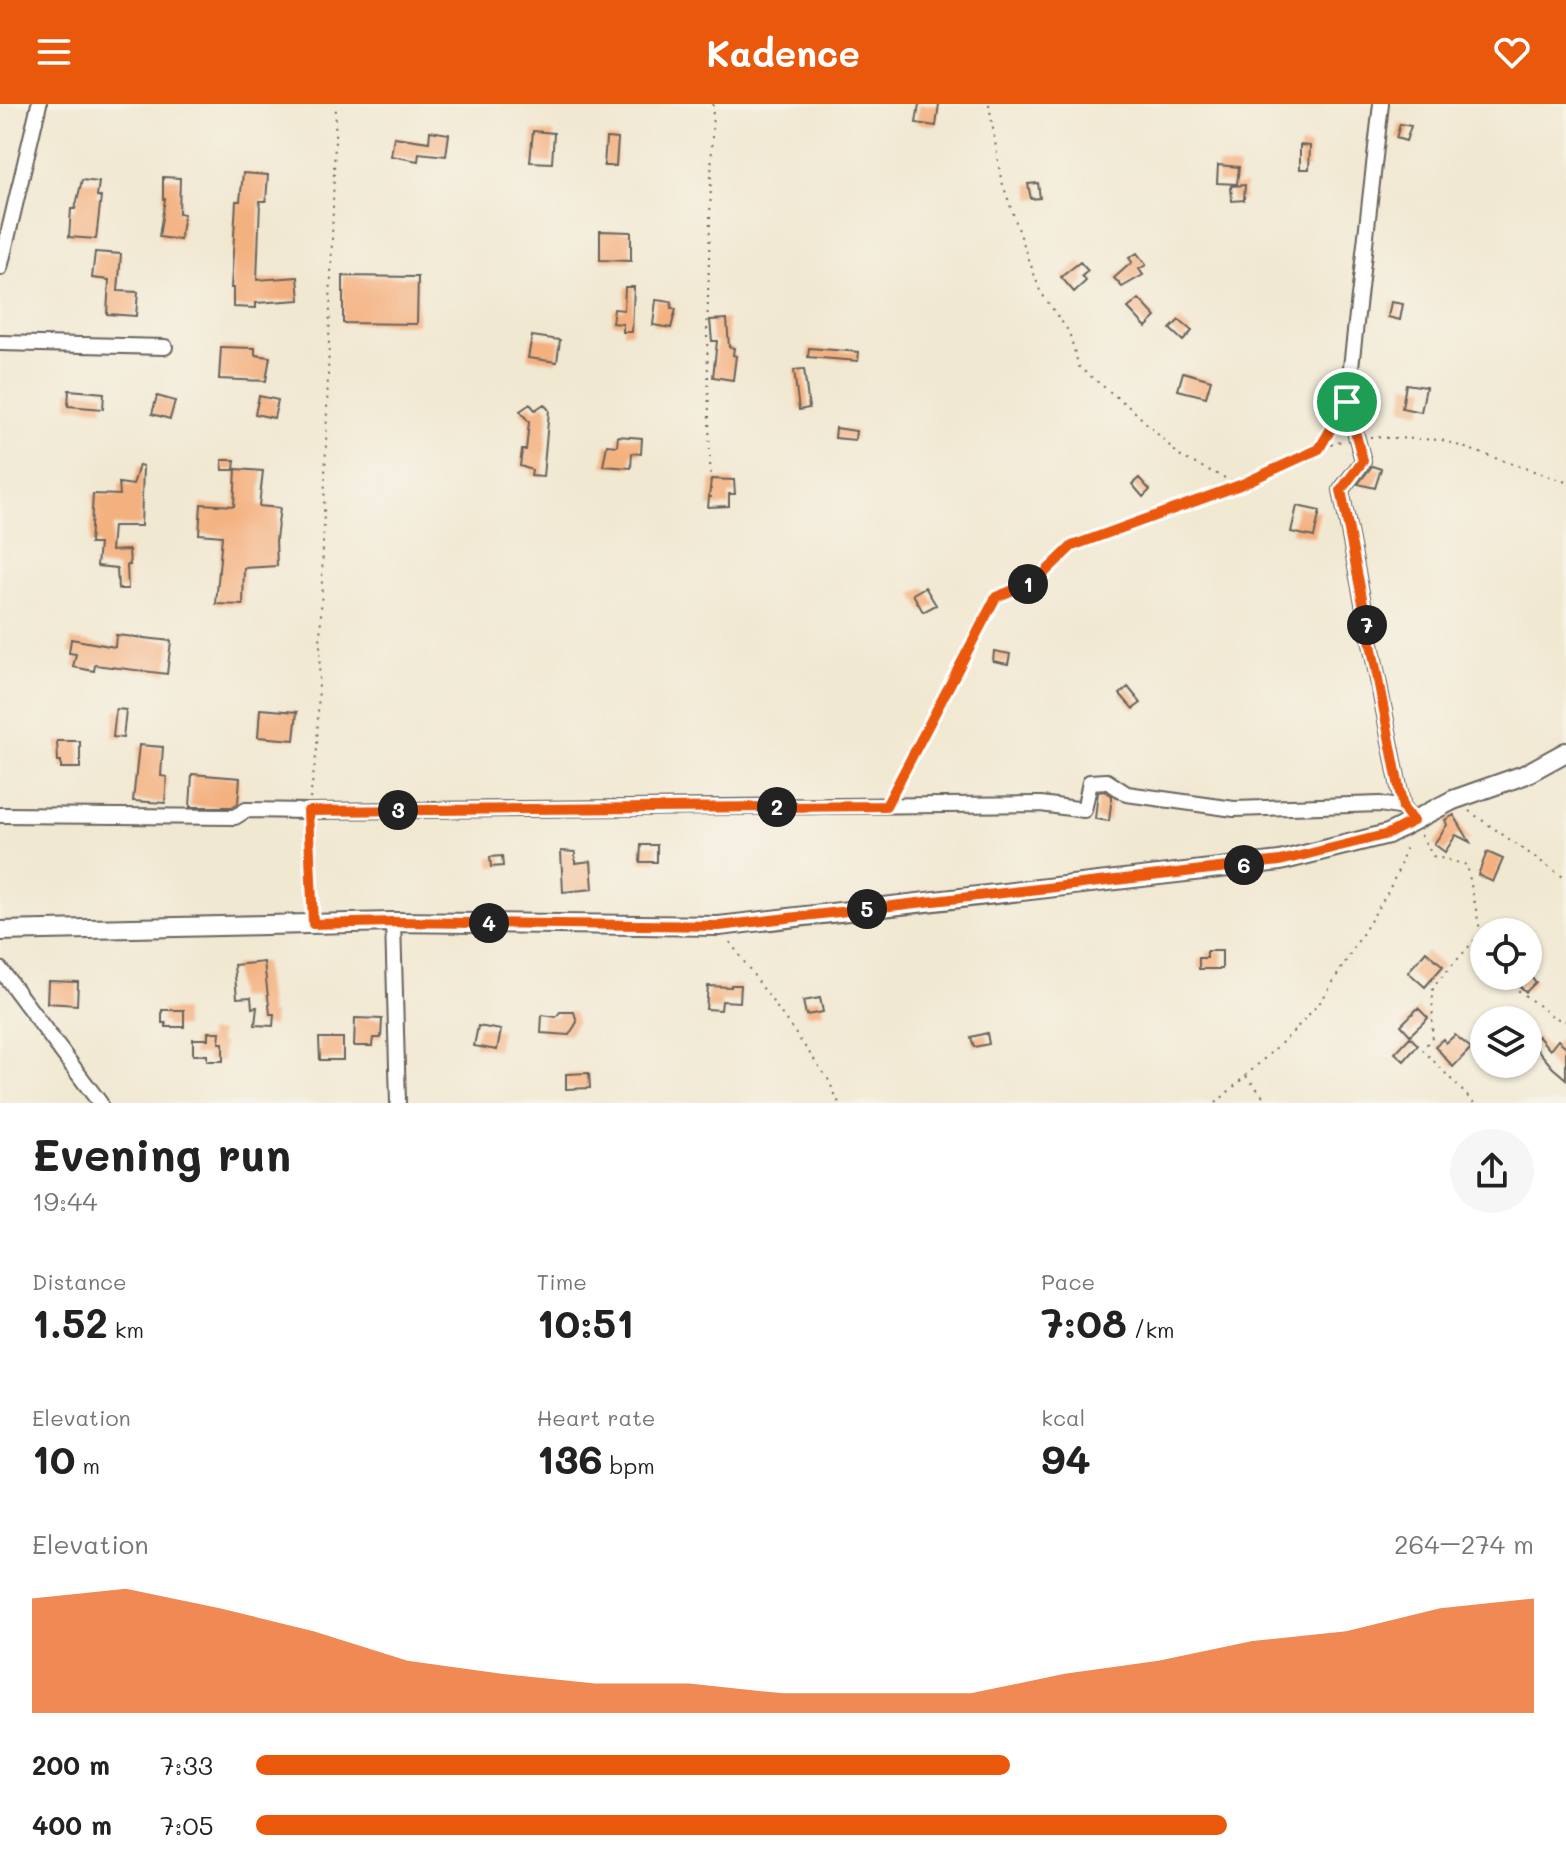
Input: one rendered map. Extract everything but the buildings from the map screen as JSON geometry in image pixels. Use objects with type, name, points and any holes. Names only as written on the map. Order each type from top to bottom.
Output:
[{"type":"street","points":[[0,268],[39,104]]},
{"type":"street","points":[[1381,104],[1347,402],[1363,461],[1341,490],[1408,814]]},
{"type":"street","points":[[0,343],[165,347]]},
{"type":"street","points":[[0,931],[393,922],[719,926],[1280,861],[1388,834],[1408,814],[1524,775],[1566,752]]},
{"type":"street","points":[[0,815],[235,817],[246,810],[1041,804],[1084,810],[1090,782],[1107,781],[1127,794],[1234,809],[1380,804],[1408,814]]},
{"type":"street","points":[[393,922],[398,1103]]},
{"type":"street","points":[[0,969],[100,1103]]},
{"type":"path","points":[[313,924],[308,811],[317,749],[336,104]]},
{"type":"path","points":[[711,498],[707,336],[713,104]]},
{"type":"path","points":[[989,104],[1001,179],[1040,291],[1069,332],[1079,367],[1134,411],[1181,457],[1240,485]]},
{"type":"path","points":[[1319,449],[1347,402]]},
{"type":"path","points":[[886,806],[996,597],[1036,581],[1072,546],[1240,485],[1319,449],[1357,436],[1442,440],[1566,482]]},
{"type":"path","points":[[1453,800],[1566,879]]},
{"type":"path","points":[[1408,814],[1433,856],[1467,865],[1478,918]]},
{"type":"path","points":[[1216,1103],[1290,1035],[1322,1000],[1388,892],[1400,866],[1408,814]]},
{"type":"path","points":[[719,926],[828,1079],[839,1103]]},
{"type":"path","points":[[1470,945],[1433,987],[1432,1037],[1423,1050],[1474,1103]]},
{"type":"path","points":[[1518,990],[1555,1018],[1566,1021]]},
{"type":"path","points":[[1245,1075],[1269,1103]]},
{"type":"route","points":[[1347,402],[1363,461],[1341,490],[1403,808],[1413,821],[1388,834],[1280,861],[719,926],[313,924],[308,811],[886,806],[996,597],[1036,581],[1072,546],[1240,485],[1319,449],[1347,402]]}]
